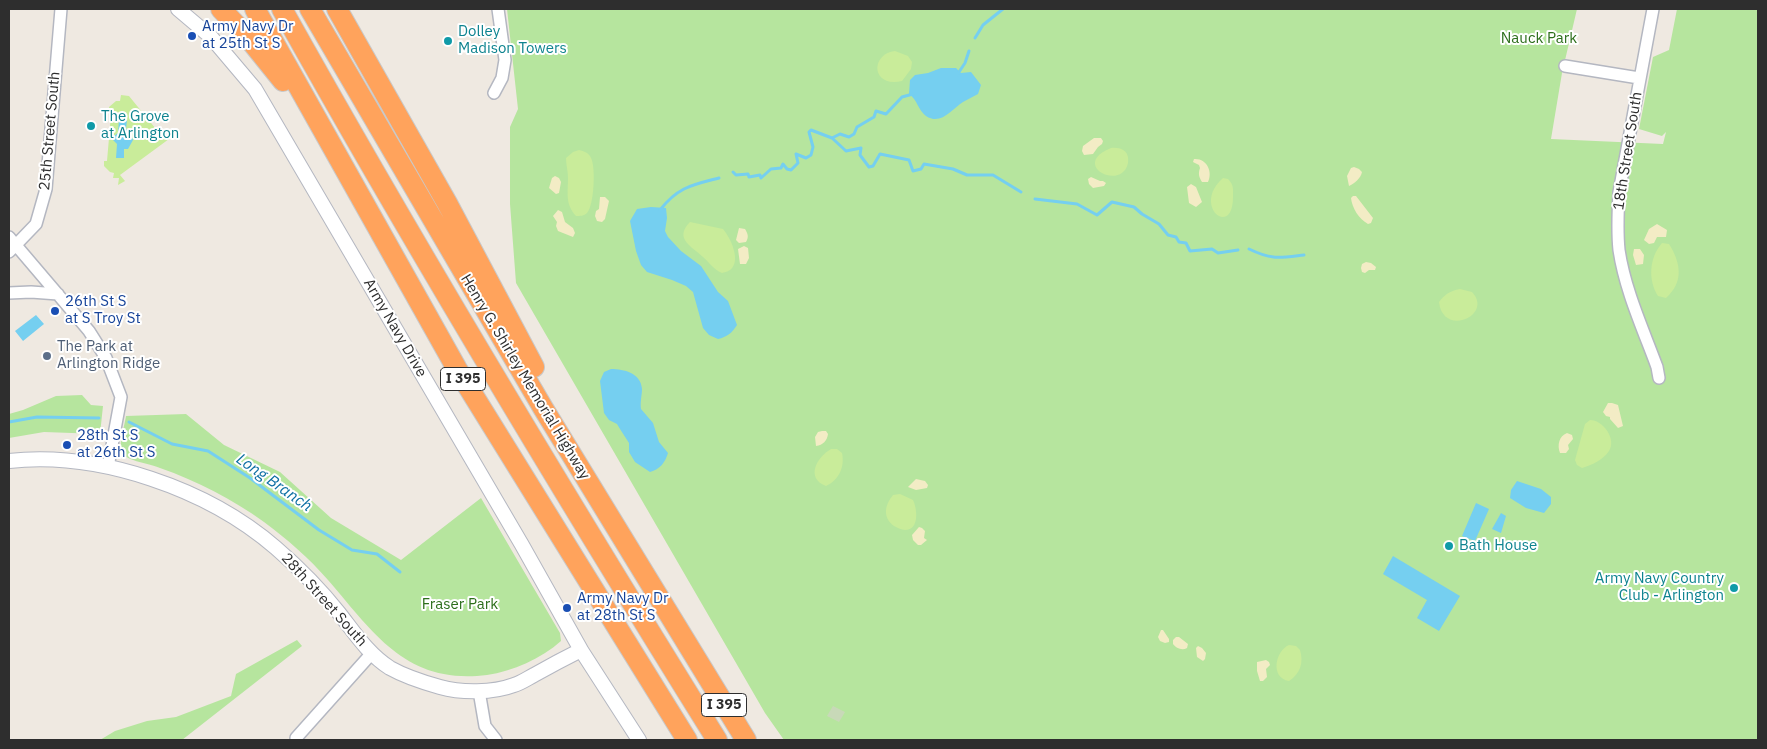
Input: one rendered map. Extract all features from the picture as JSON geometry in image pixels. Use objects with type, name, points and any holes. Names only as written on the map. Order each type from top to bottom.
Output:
[{"type":"highway","points":[[220,9],[273,67],[331,146]]},
{"type":"highway","name":"I 395","points":[[255,9],[457,369],[686,740]]},
{"type":"highway","points":[[282,9],[512,405],[717,740]]},
{"type":"highway","name":"Henry G. Shirley Memorial Highway","points":[[310,9],[543,408],[746,740]]},
{"type":"highway","points":[[338,9],[447,203],[545,388],[672,598],[702,670]]},
{"type":"street","name":"25th Street South","points":[[11,245],[36,224],[46,189],[60,9]]},
{"type":"street","name":"Army Navy Drive","points":[[178,9],[211,37],[255,89],[518,537],[581,650],[638,740]]},
{"type":"street","points":[[494,92],[502,78],[504,60],[498,9]]},
{"type":"street","name":"18th Street South","points":[[1653,9],[1619,192],[1617,223],[1620,250],[1629,291],[1657,367],[1659,378]]},
{"type":"street","points":[[1565,66],[1639,78]]},
{"type":"street","points":[[11,245],[58,294],[89,331],[106,358],[120,397],[108,467]]},
{"type":"street","points":[[9,293],[58,294]]},
{"type":"street","name":"28th Street South","points":[[9,460],[62,461],[108,467],[151,478],[214,506],[275,547],[308,578],[372,653],[389,667],[416,681],[453,690],[479,691],[514,686],[581,650]]},
{"type":"street","points":[[296,738],[372,653]]},
{"type":"street","points":[[479,691],[485,726],[496,740]]},
{"type":"green space","name":"Nauck Park","points":[[507,9],[1577,9],[1562,73],[1551,139],[1663,144],[1666,132],[1662,136],[1639,129],[1653,57],[1669,50],[1677,9],[1758,9],[1758,740],[784,740],[765,713],[516,283],[510,204],[510,127],[518,109]]},
{"type":"green space","points":[[895,51],[908,56],[912,62],[911,69],[902,81],[892,82],[884,80],[880,75],[878,64],[887,53]]},
{"type":"green space","points":[[121,95],[129,96],[160,134],[163,132],[169,139],[120,175],[125,181],[118,185],[119,178],[113,178],[114,173],[104,166],[104,161],[107,161],[111,115],[109,114],[109,107],[116,101],[120,101]]},
{"type":"green space","points":[[1111,148],[1121,149],[1128,155],[1128,163],[1124,171],[1117,175],[1102,173],[1096,168],[1095,162],[1099,155]]},
{"type":"green space","points":[[579,150],[586,152],[591,158],[594,186],[587,213],[576,216],[572,212],[569,203],[566,158]]},
{"type":"green space","points":[[1223,178],[1228,179],[1231,183],[1233,197],[1231,209],[1227,216],[1221,217],[1216,214],[1212,207],[1211,199],[1214,189]]},
{"type":"green space","points":[[690,222],[723,229],[734,249],[735,261],[730,270],[722,273],[714,268],[686,242],[683,233]]},
{"type":"green space","points":[[1662,243],[1669,244],[1676,258],[1679,272],[1676,285],[1666,298],[1658,296],[1651,276],[1654,255]]},
{"type":"green space","points":[[1460,289],[1472,292],[1477,301],[1477,308],[1472,315],[1457,321],[1449,319],[1442,313],[1439,302],[1448,293]]},
{"type":"green space","points":[[82,395],[91,405],[103,406],[100,434],[44,432],[9,438],[9,414],[56,396]]},
{"type":"green space","name":"Fraser Park","points":[[186,414],[224,445],[280,472],[331,518],[401,560],[481,498],[560,633],[561,641],[545,653],[526,663],[507,671],[487,675],[459,676],[434,672],[413,663],[394,651],[377,636],[313,564],[264,522],[227,498],[201,485],[160,468],[134,460],[122,453],[121,440],[126,416]]},
{"type":"green space","points":[[1590,420],[1600,423],[1604,427],[1610,436],[1611,446],[1607,454],[1600,460],[1582,468],[1577,465],[1575,460],[1585,424]]},
{"type":"green space","points":[[831,449],[837,449],[842,453],[843,463],[838,477],[826,486],[816,478],[815,468],[821,457]]},
{"type":"green space","points":[[900,494],[913,500],[916,518],[915,523],[910,529],[904,530],[894,526],[886,515],[890,499],[893,495]]},
{"type":"green space","points":[[297,640],[302,646],[182,740],[100,740],[115,731],[147,721],[176,717],[231,696],[236,674]]},
{"type":"green space","points":[[1289,645],[1296,646],[1300,650],[1302,659],[1298,672],[1289,681],[1279,675],[1277,664],[1280,653]]},
{"type":"green space","points":[[833,706],[845,712],[839,722],[827,716]]},
{"type":"sand","points":[[1094,138],[1101,138],[1102,144],[1093,154],[1084,155],[1082,151],[1083,146]]},
{"type":"sand","points":[[1194,159],[1199,159],[1208,166],[1210,174],[1208,182],[1202,182],[1199,175],[1199,165],[1193,162]]},
{"type":"sand","points":[[1354,167],[1362,172],[1357,180],[1349,186],[1347,176],[1351,168]]},
{"type":"sand","points":[[555,176],[561,182],[559,193],[556,194],[549,188],[552,178]]},
{"type":"sand","points":[[1091,177],[1106,183],[1104,186],[1093,188],[1089,184],[1088,179]]},
{"type":"sand","points":[[1191,184],[1196,187],[1202,202],[1196,207],[1189,203],[1187,187]]},
{"type":"sand","points":[[1356,196],[1373,218],[1371,223],[1365,222],[1356,213],[1351,198]]},
{"type":"sand","points":[[600,197],[605,197],[609,201],[605,219],[602,222],[597,221],[595,216],[596,211],[599,209]]},
{"type":"sand","points":[[558,210],[562,212],[565,222],[573,228],[575,233],[573,237],[558,231],[557,222],[553,216]]},
{"type":"sand","points":[[1657,224],[1667,230],[1666,237],[1657,237],[1654,243],[1649,244],[1644,240],[1649,229]]},
{"type":"sand","points":[[739,228],[746,231],[748,237],[746,242],[739,243],[736,240]]},
{"type":"sand","points":[[744,246],[748,248],[749,258],[746,264],[740,264],[738,249]]},
{"type":"sand","points":[[1634,249],[1640,249],[1644,255],[1643,264],[1636,265],[1633,255]]},
{"type":"sand","points":[[1366,262],[1376,267],[1375,270],[1362,272],[1362,264]]},
{"type":"sand","points":[[1608,403],[1618,405],[1623,426],[1618,428],[1610,417],[1606,416],[1603,412]]},
{"type":"sand","points":[[826,431],[828,434],[827,439],[823,444],[816,446],[815,437],[818,432]]},
{"type":"sand","points":[[1567,433],[1572,435],[1573,439],[1568,445],[1569,449],[1566,453],[1560,453],[1559,441]]},
{"type":"sand","points":[[916,479],[925,481],[928,485],[927,488],[916,490],[908,487]]},
{"type":"sand","points":[[919,527],[925,531],[924,538],[927,540],[921,545],[918,545],[913,540],[912,535]]},
{"type":"sand","points":[[1161,630],[1169,639],[1169,642],[1160,641],[1158,637]]},
{"type":"sand","points":[[1179,637],[1188,644],[1187,648],[1177,648],[1173,644],[1173,640]]},
{"type":"sand","points":[[1198,646],[1206,653],[1203,661],[1197,657],[1196,648]]},
{"type":"sand","points":[[1266,660],[1270,665],[1266,669],[1267,677],[1260,681],[1257,662]]},
{"type":"water","points":[[941,68],[956,68],[961,73],[971,72],[981,85],[978,94],[941,118],[931,119],[923,114],[909,94],[910,80],[915,75]]},
{"type":"water","points":[[119,119],[127,120],[126,129],[129,130],[133,140],[128,149],[124,149],[124,158],[116,158],[117,144],[113,140],[114,136],[118,133]]},
{"type":"water","points":[[651,207],[666,208],[665,231],[668,237],[681,251],[701,266],[718,292],[728,301],[737,325],[727,336],[718,339],[709,335],[703,328],[693,292],[686,286],[647,272],[641,265],[630,221],[637,209]]},
{"type":"water","points":[[36,315],[44,324],[23,341],[15,331]]},
{"type":"water","points":[[611,369],[631,373],[639,379],[642,389],[641,409],[653,423],[659,442],[668,453],[662,465],[654,471],[650,472],[635,462],[629,452],[629,443],[617,424],[609,420],[604,413],[600,381],[604,372]]},
{"type":"water","points":[[1517,481],[1541,489],[1551,497],[1551,504],[1544,513],[1526,508],[1510,498],[1511,490]]},
{"type":"water","points":[[1476,503],[1489,509],[1475,541],[1462,536]]},
{"type":"water","points":[[1501,513],[1506,516],[1501,533],[1492,529]]},
{"type":"water","points":[[1393,556],[1460,596],[1439,631],[1417,618],[1427,600],[1383,574]]},
{"type":"waterway","points":[[975,38],[983,25],[1003,9]]},
{"type":"waterway","points":[[957,75],[965,63],[969,51]]},
{"type":"waterway","points":[[733,172],[736,175],[748,174],[749,177],[760,175],[761,178],[771,169],[781,168],[783,164],[787,169],[791,170],[798,163],[796,154],[806,158],[811,155],[813,147],[809,132],[811,130],[832,138],[840,134],[849,137],[854,134],[857,127],[874,117],[876,111],[886,114],[902,97],[913,94]]},
{"type":"waterway","points":[[832,138],[846,151],[861,148],[860,155],[869,167],[873,166],[880,154],[909,160],[913,171],[921,169],[924,164],[953,169],[967,175],[993,175],[1021,192]]},
{"type":"waterway","points":[[660,210],[673,196],[686,188],[719,178]]},
{"type":"waterway","points":[[1035,199],[1077,204],[1097,215],[1112,202],[1134,207],[1159,224],[1168,235],[1176,237],[1179,242],[1186,243],[1190,251],[1212,249],[1218,253],[1238,250]]},
{"type":"waterway","points":[[1249,249],[1275,257],[1304,255]]},
{"type":"waterway","name":"Long Branch","points":[[9,422],[37,417],[99,418]]},
{"type":"waterway","name":"Long Branch","points":[[129,422],[172,444],[208,451],[250,478],[319,530],[352,550],[377,554],[400,572]]},
{"type":"place","name":"Army Navy Dr at 25th St S","points":[[192,36]]},
{"type":"place","name":"Dolley Madison Towers","points":[[448,41]]},
{"type":"place","name":"The Grove at Arlington","points":[[91,126]]},
{"type":"place","name":"26th St S at S Troy St","points":[[55,311]]},
{"type":"place","name":"The Park at Arlington Ridge","points":[[47,356]]},
{"type":"place","name":"28th St S at 26th St S","points":[[67,445]]},
{"type":"place","name":"Bath House","points":[[1449,546]]},
{"type":"place","name":"Army Navy Country Club - Arlington","points":[[1734,588]]},
{"type":"place","name":"Army Navy Dr at 28th St S","points":[[567,608]]}]
